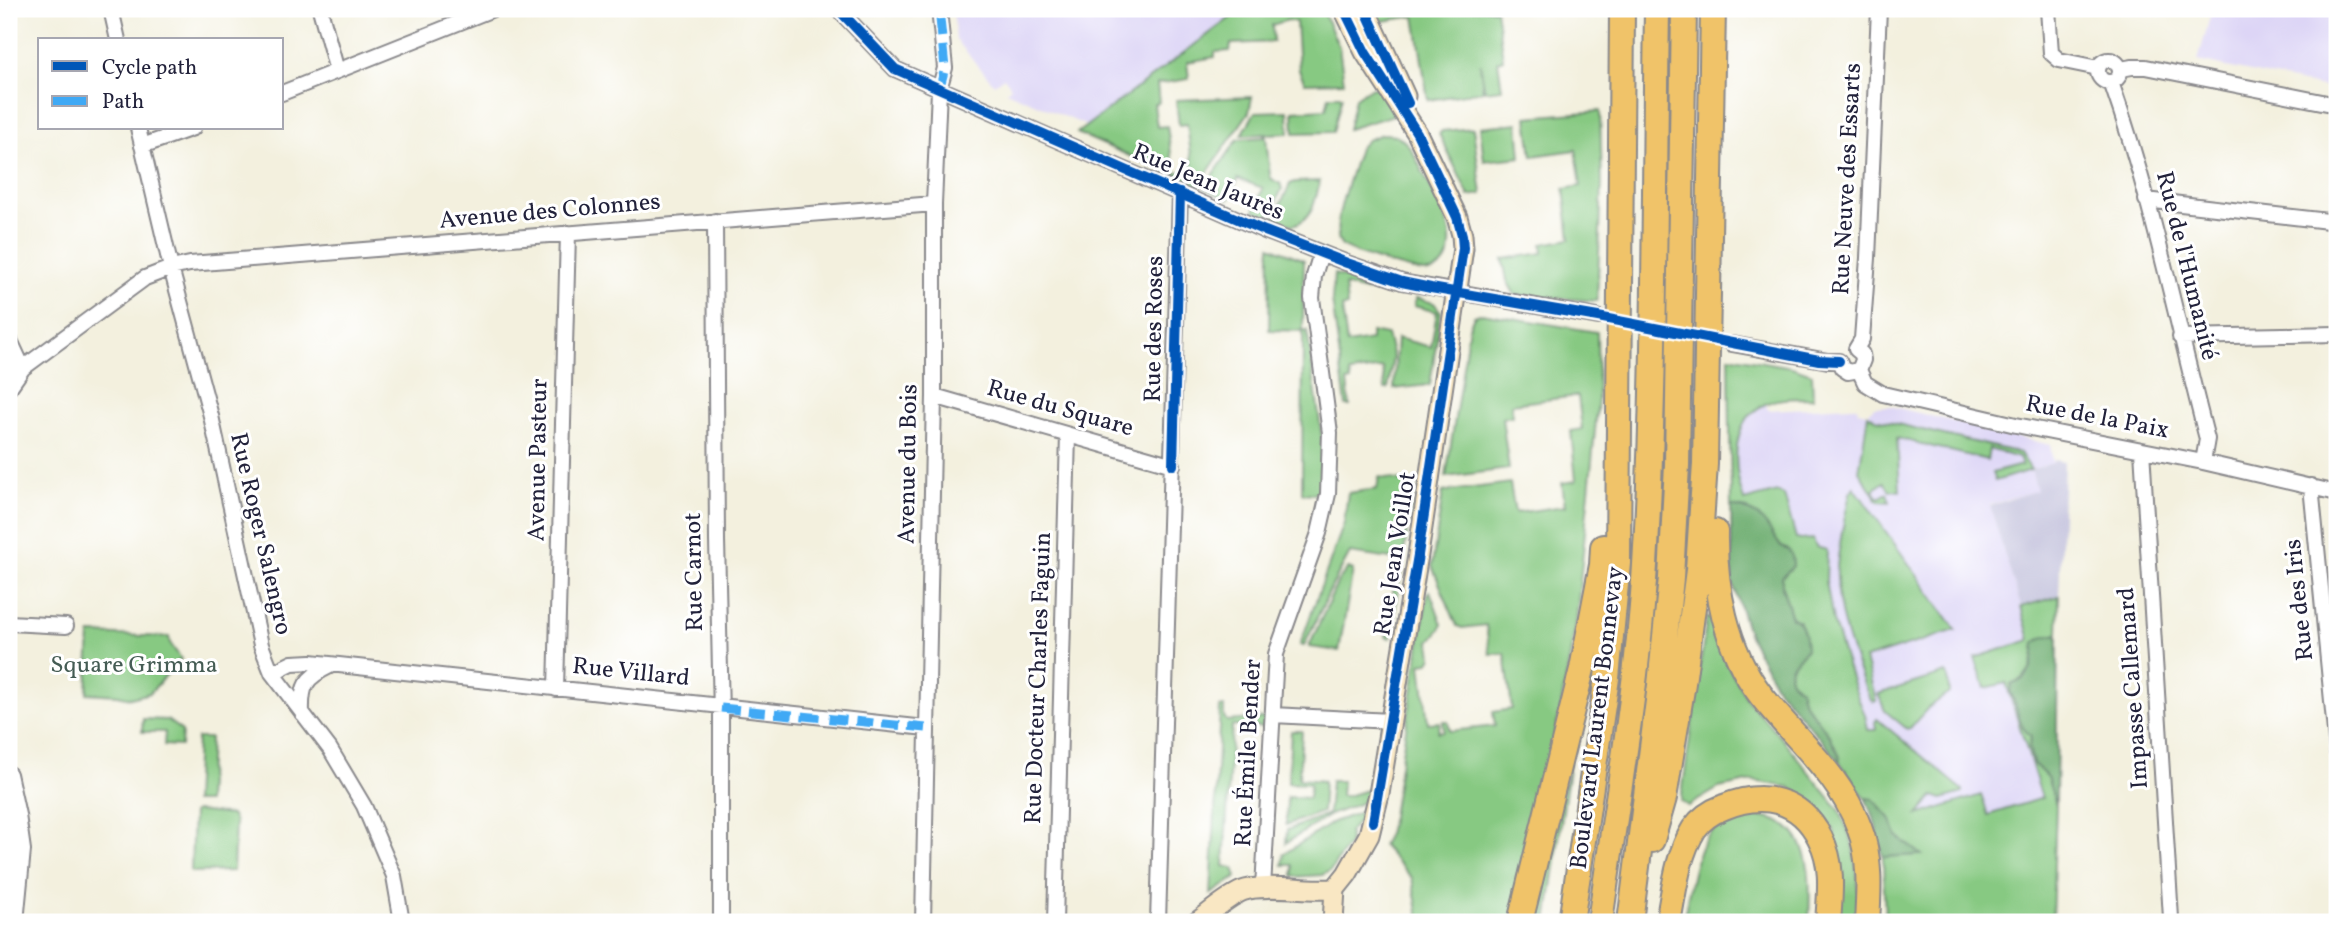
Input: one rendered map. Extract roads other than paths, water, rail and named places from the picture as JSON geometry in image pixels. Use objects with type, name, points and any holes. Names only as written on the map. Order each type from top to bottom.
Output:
[{"type":"highway","name":"Boulevard Laurent Bonnevay","points":[[1571,922],[1607,678],[1618,563],[1622,9]]},
{"type":"highway","points":[[1600,922],[1635,674],[1645,567],[1650,461],[1657,9]]},
{"type":"highway","points":[[1630,919],[1671,578],[1677,465],[1684,9]]},
{"type":"highway","points":[[1630,919],[1664,798],[1698,570],[1705,464],[1713,9]]},
{"type":"highway","points":[[1710,244],[1718,389],[1714,553],[1724,618],[1738,654],[1759,692],[1824,768],[1845,797],[1860,827],[1867,857],[1867,922]]},
{"type":"highway","points":[[1520,922],[1583,669],[1602,565],[1606,498],[1620,436]]},
{"type":"highway","points":[[1668,922],[1681,859],[1695,827],[1714,811],[1743,799],[1768,798],[1790,806],[1812,824],[1820,838],[1829,870],[1828,922]]},
{"type":"street","points":[[111,9],[118,38]]},
{"type":"street","points":[[320,9],[337,71]]},
{"type":"street","points":[[284,92],[493,9]]},
{"type":"street","name":"Rue Jean Jaurès","points":[[838,9],[895,69],[1321,253],[1402,282],[1598,317]]},
{"type":"street","name":"Avenue du Bois","points":[[923,922],[934,396],[934,204],[939,90],[945,68],[939,9]]},
{"type":"street","points":[[1344,9],[1364,52],[1413,124]]},
{"type":"street","points":[[1365,9],[1411,108],[1413,124]]},
{"type":"street","name":"Rue Neuve des Essarts","points":[[1856,349],[1862,339],[1868,263],[1878,9]]},
{"type":"street","points":[[2048,9],[2051,53],[2054,57],[2098,68]]},
{"type":"street","points":[[2112,60],[2118,63],[2121,69],[2119,77],[2111,82],[2101,79],[2098,68],[2105,61],[2112,60]]},
{"type":"street","points":[[2121,69],[2132,66],[2146,67],[2337,105]]},
{"type":"street","name":"Rue de l'Humanité","points":[[2111,82],[2146,200],[2207,439],[2203,462]]},
{"type":"street","name":"Rue Jean Voillot","points":[[1335,889],[1363,847],[1373,822],[1418,555],[1463,248],[1457,217],[1413,124]]},
{"type":"street","name":"Rue Roger Salengro","points":[[138,130],[171,268],[211,416],[257,632],[272,673],[330,749],[368,815],[394,876],[402,922]]},
{"type":"street","points":[[142,146],[187,130]]},
{"type":"street","name":"Rue des Roses","points":[[1158,922],[1180,193]]},
{"type":"street","points":[[2146,200],[2337,222]]},
{"type":"street","name":"Avenue des Colonnes","points":[[9,388],[23,368],[145,278],[190,264],[934,204]]},
{"type":"street","name":"Rue Carnot","points":[[715,221],[721,922]]},
{"type":"street","name":"Avenue Pasteur","points":[[556,689],[568,233]]},
{"type":"street","name":"Rue Émile Bender","points":[[1263,888],[1276,654],[1319,533],[1328,494],[1330,433],[1312,298],[1314,276],[1321,253]]},
{"type":"street","points":[[2180,337],[2337,334]]},
{"type":"street","points":[[9,338],[23,368]]},
{"type":"street","points":[[1732,344],[1839,361]]},
{"type":"street","points":[[1846,349],[1856,349],[1863,357],[1863,364],[1858,370],[1848,372],[1842,368],[1839,361],[1841,354],[1846,349]]},
{"type":"street","name":"Rue de la Paix","points":[[1858,370],[1865,383],[1883,394],[2337,493]]},
{"type":"street","name":"Rue du Square","points":[[934,396],[1173,466]]},
{"type":"street","name":"Rue Docteur Charles Faguin","points":[[1055,922],[1068,435]]},
{"type":"street","name":"Impasse Callemard","points":[[2142,450],[2171,918],[2168,922]]},
{"type":"street","name":"Rue des Iris","points":[[2311,486],[2337,752]]},
{"type":"street","points":[[9,623],[66,626]]},
{"type":"street","name":"Rue Villard","points":[[272,673],[292,663],[311,662],[926,728]]},
{"type":"street","points":[[302,713],[301,692],[307,682],[315,673],[331,665]]},
{"type":"street","points":[[1273,715],[1391,721]]},
{"type":"street","points":[[9,774],[23,850],[16,922]]},
{"type":"street","points":[[1197,922],[1241,892],[1263,888],[1317,891],[1335,889],[1333,922]]},
{"type":"tunnel","points":[[1598,317],[1732,344]]},
{"type":"park label","name":"Square Grimma","points":[[134,666]]}]
